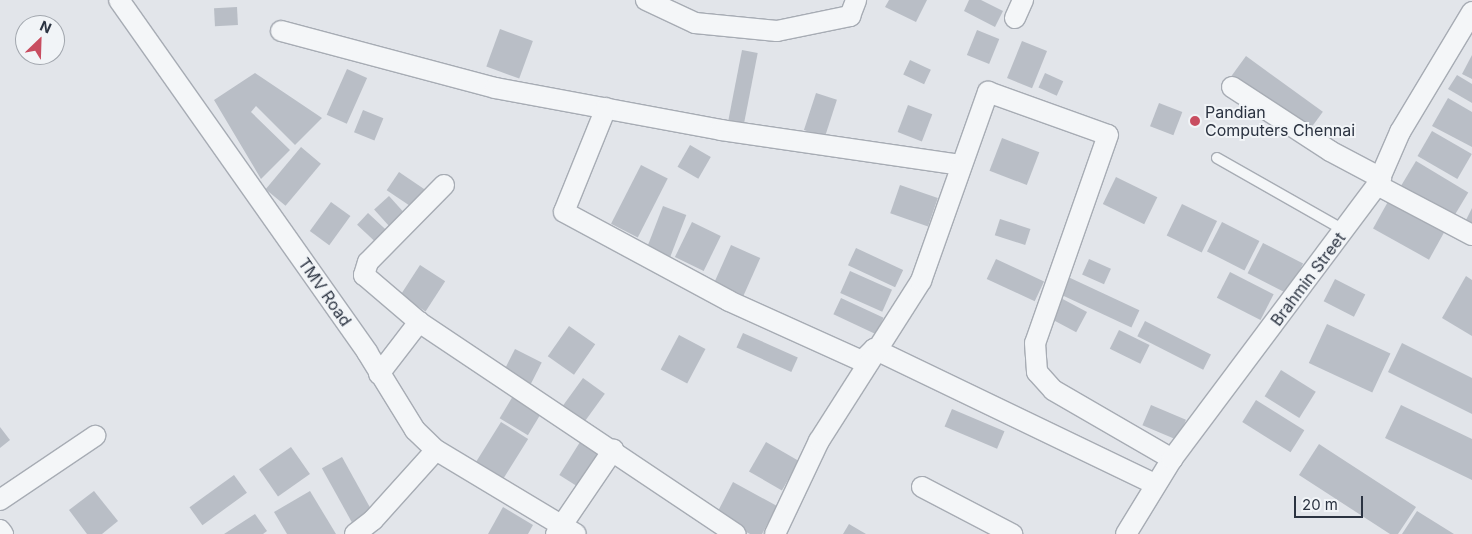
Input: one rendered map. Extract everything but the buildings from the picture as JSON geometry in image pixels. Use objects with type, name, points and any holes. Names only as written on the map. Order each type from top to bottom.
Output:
[{"type":"street","name":"TMV Road","points":[[119,0],[379,374],[415,430],[436,450],[564,531]]},
{"type":"street","points":[[646,0],[695,23],[777,31],[850,16],[856,0]]},
{"type":"street","points":[[1015,18],[1023,0]]},
{"type":"street","name":"Brahmin Street","points":[[1126,534],[1172,459],[1379,181],[1400,132],[1472,12]]},
{"type":"street","points":[[281,30],[495,88],[606,108],[960,165]]},
{"type":"street","points":[[1232,86],[1330,151],[1472,235]]},
{"type":"street","points":[[776,534],[819,441],[874,349],[921,281],[960,165],[988,92],[1108,135],[1035,343],[1037,372],[1052,390],[1172,459]]},
{"type":"street","points":[[606,108],[564,212],[729,301],[862,361],[874,349]]},
{"type":"street","points":[[444,185],[365,268],[364,276],[419,322],[736,534]]},
{"type":"street","points":[[379,374],[419,322]]},
{"type":"street","points":[[874,349],[1156,484]]},
{"type":"street","points":[[0,500],[95,436]]},
{"type":"street","points":[[355,534],[373,520],[436,450]]},
{"type":"street","points":[[564,531],[612,450]]},
{"type":"street","points":[[922,487],[1012,534]]},
{"type":"street","points":[[0,530],[3,534]]},
{"type":"lane","points":[[1216,158],[1344,230]]},
{"type":"place","name":"Pandian Computers Chennai","points":[[1195,121]]}]
